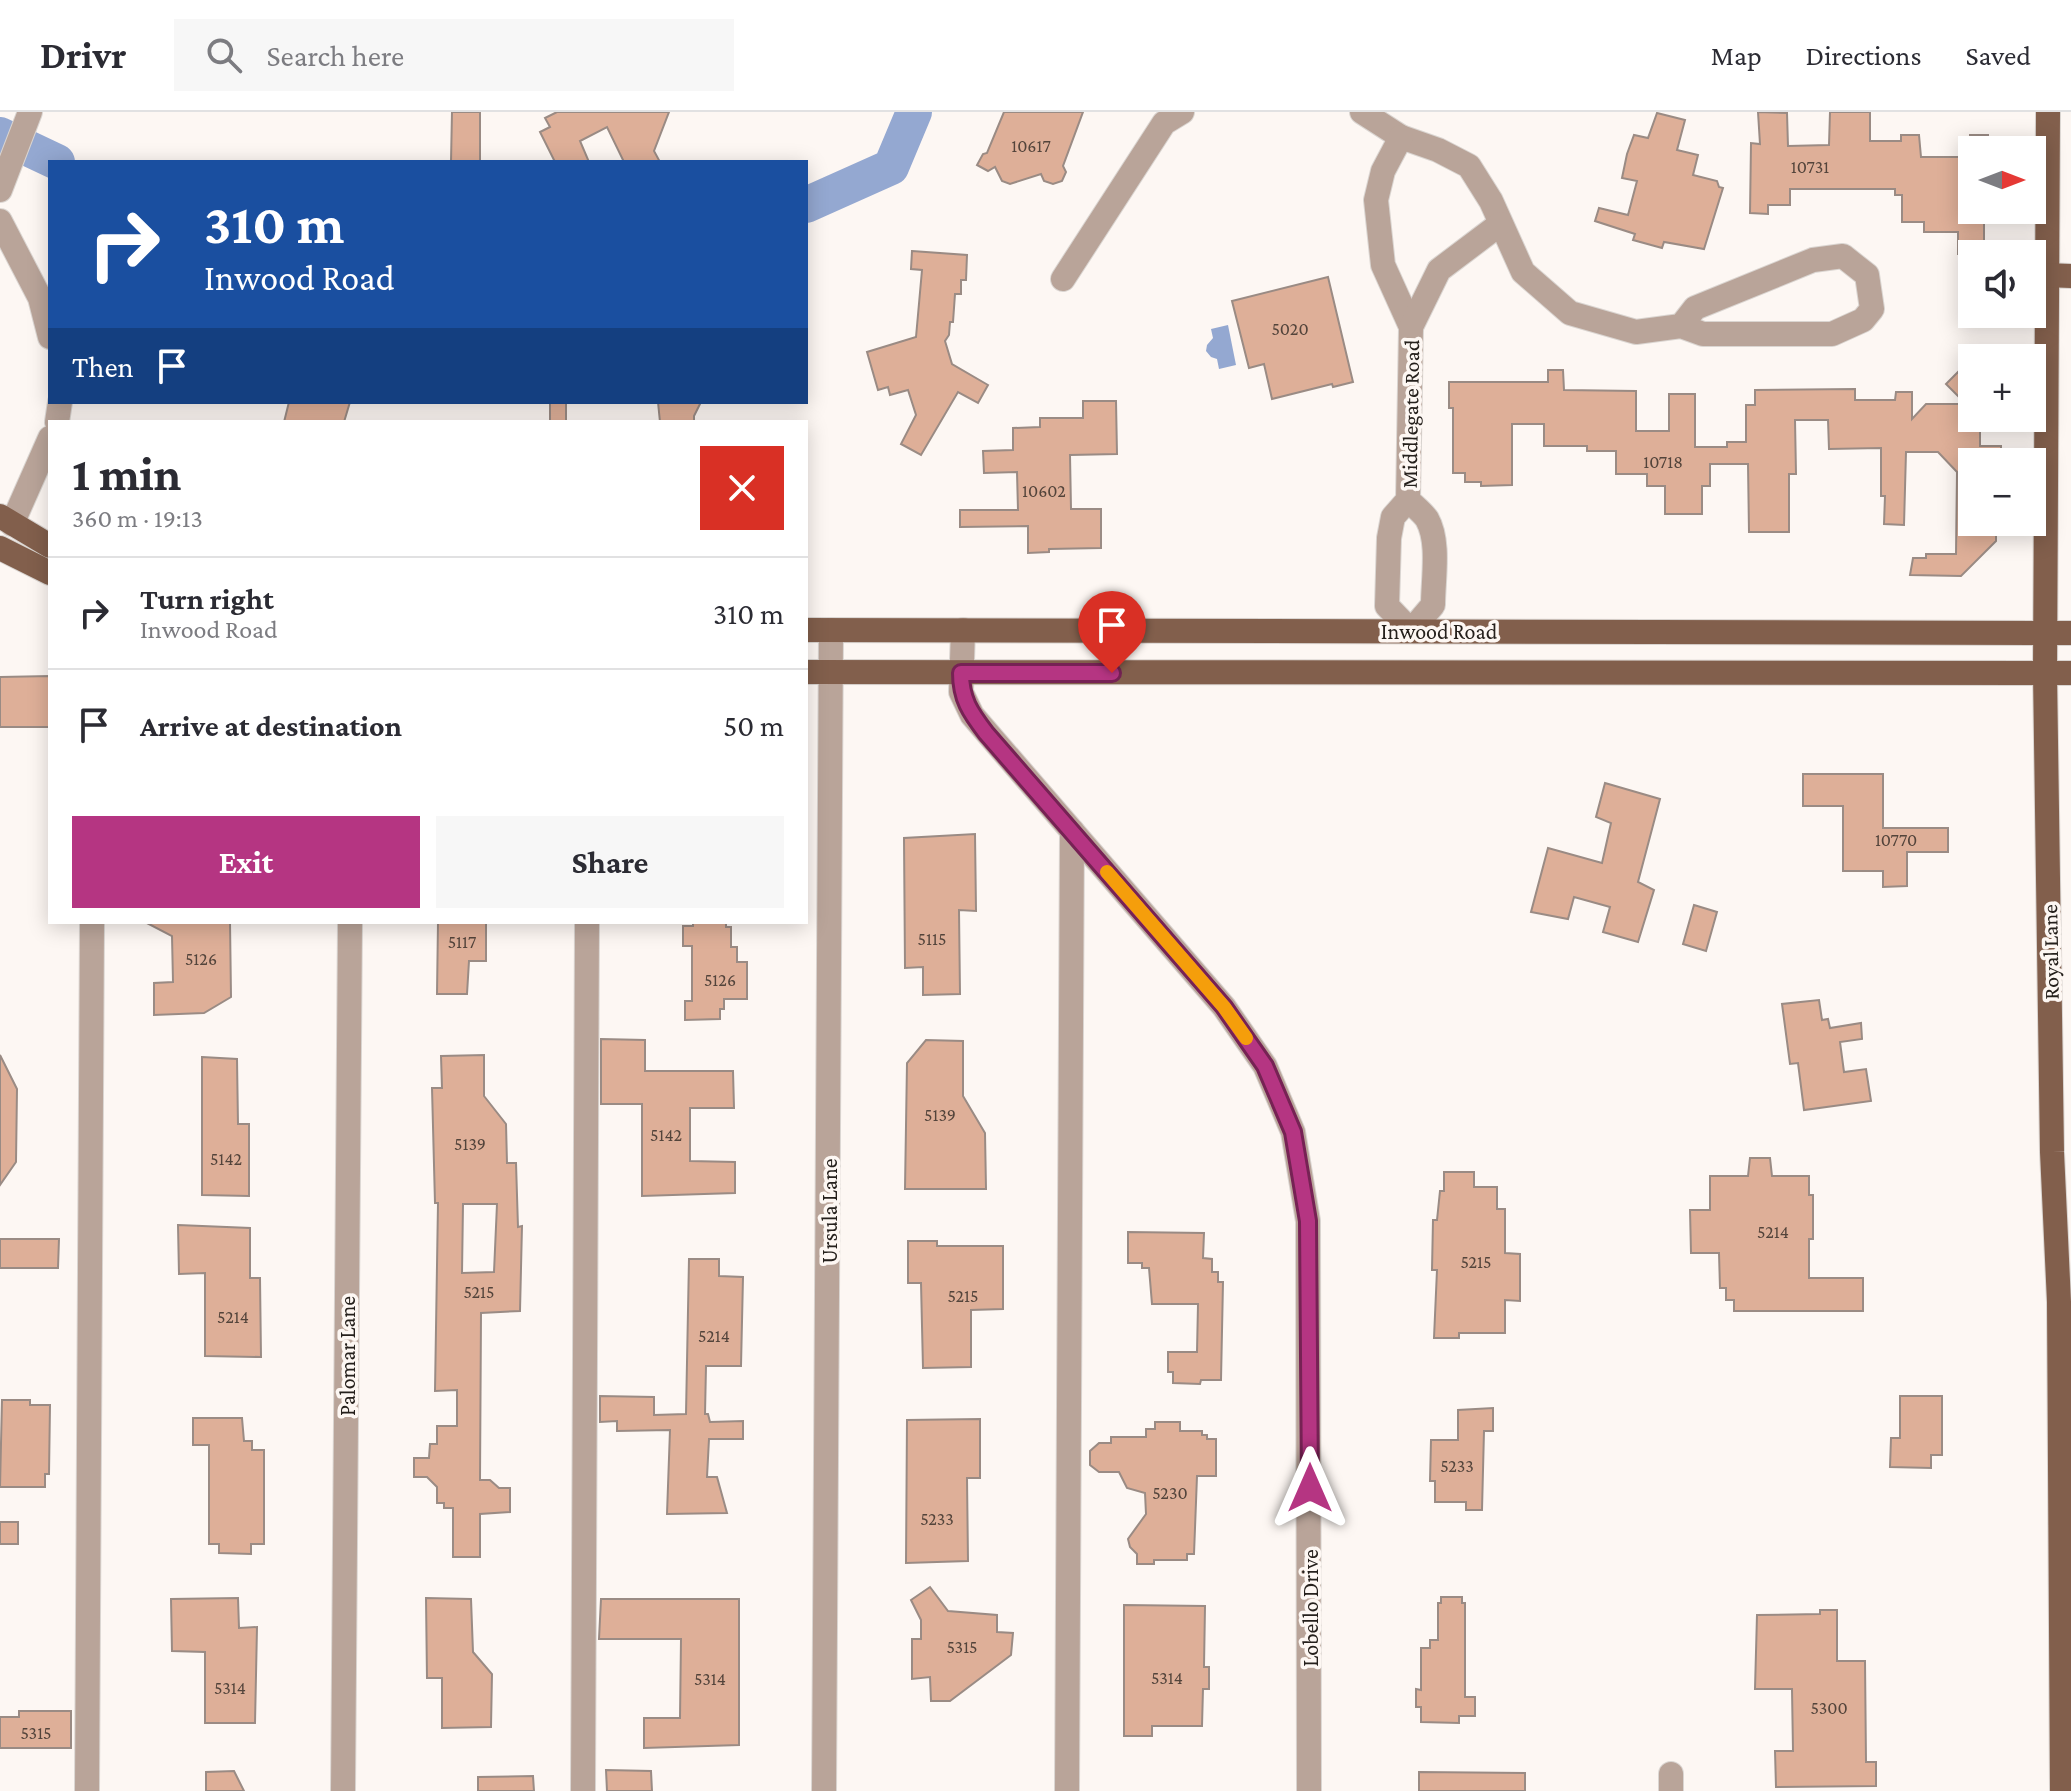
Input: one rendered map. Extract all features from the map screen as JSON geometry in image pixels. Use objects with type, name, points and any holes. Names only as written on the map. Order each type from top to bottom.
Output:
[{"type":"main road","name":"Royal Lane","points":[[2046,275],[2048,112]]},
{"type":"main road","points":[[2046,275],[2071,276]]},
{"type":"main road","name":"Royal Lane","points":[[2046,328],[2045,673],[2062,1152],[2059,1302],[2062,1791]]},
{"type":"main road","points":[[6,520],[48,545]]},
{"type":"main road","points":[[0,548],[48,572]]},
{"type":"main road","name":"Inwood Road","points":[[808,630],[2071,633]]},
{"type":"main road","points":[[1411,631],[1412,673]]},
{"type":"main road","name":"Inwood Road","points":[[818,672],[2071,673]]},
{"type":"street","points":[[1063,279],[1164,123],[1182,112]]},
{"type":"street","points":[[1362,112],[1401,137],[1438,150],[1469,166],[1491,201],[1523,272],[1570,313],[1636,332],[1681,326],[1703,334],[1832,334],[1863,320],[1872,309],[1867,275],[1843,256],[1813,260],[1695,308],[1681,326]]},
{"type":"street","points":[[4,180],[28,115]]},
{"type":"street","name":"Middlegate Road","points":[[1401,137],[1383,171],[1376,211],[1383,265],[1411,327]]},
{"type":"street","points":[[0,221],[40,298],[48,329]]},
{"type":"street","name":"Middlegate Road","points":[[1408,500],[1426,518],[1432,535],[1433,552],[1433,605],[1411,631],[1387,606],[1389,538],[1393,517],[1408,500],[1411,327],[1439,270],[1500,224]]},
{"type":"street","points":[[6,520],[48,442]]},
{"type":"street","name":"Ursula Lane","points":[[824,1791],[830,1049],[818,672],[831,630]]},
{"type":"street","name":"Lobello Drive","points":[[963,630],[961,692],[972,715],[1224,1007],[1265,1066],[1293,1132],[1308,1221],[1309,1791]]},
{"type":"street","points":[[1067,1791],[1072,831]]},
{"type":"street","points":[[87,1791],[92,924]]},
{"type":"street","name":"Palomar Lane","points":[[343,1791],[350,924]]},
{"type":"street","points":[[583,1791],[587,924]]},
{"type":"water","points":[[1228,325],[1236,365],[1219,369],[1217,359],[1206,351],[1207,345],[1213,338],[1211,329]]},
{"type":"building","points":[[452,112],[480,112],[480,160],[451,160]]},
{"type":"building","points":[[557,112],[669,112],[654,151],[659,160],[623,160],[607,127],[580,141],[588,160],[554,160],[540,132],[550,127],[545,118]]},
{"type":"building","points":[[1004,112],[1083,112],[1063,166],[1066,172],[1062,181],[1053,184],[1044,181],[1041,174],[1010,184],[1002,181],[995,167],[988,171],[977,165],[983,154],[987,153]]},
{"type":"building","points":[[1758,112],[1787,113],[1788,146],[1829,145],[1830,112],[1870,112],[1870,141],[1901,141],[1901,135],[1919,135],[1921,157],[1958,157],[1958,224],[1984,224],[1984,240],[1958,240],[1958,232],[1924,232],[1924,222],[1902,222],[1902,195],[1895,195],[1895,189],[1790,189],[1790,205],[1768,205],[1768,214],[1750,213],[1751,143],[1760,144]]},
{"type":"building","points":[[1657,113],[1685,120],[1677,150],[1698,155],[1693,175],[1717,181],[1723,188],[1704,249],[1664,242],[1662,248],[1633,240],[1635,234],[1595,221],[1599,208],[1628,215],[1637,181],[1622,178],[1627,154],[1634,135],[1648,138]]},
{"type":"building","points":[[912,251],[967,255],[966,280],[961,280],[961,294],[955,294],[953,322],[950,322],[945,341],[952,364],[988,385],[978,403],[958,392],[921,455],[901,444],[916,415],[908,390],[890,395],[888,387],[878,390],[867,352],[916,337],[922,270],[911,269]]},
{"type":"building","points":[[1328,277],[1353,382],[1272,399],[1264,364],[1249,368],[1232,301]]},
{"type":"building","points":[[1548,370],[1563,370],[1564,390],[1636,391],[1636,431],[1669,431],[1669,394],[1695,394],[1695,447],[1727,447],[1727,442],[1746,442],[1746,405],[1755,405],[1755,390],[1855,389],[1855,400],[1895,400],[1896,392],[1912,392],[1912,419],[1926,404],[1958,404],[1958,432],[1980,432],[1980,446],[2001,448],[1958,448],[1958,536],[1996,536],[1996,541],[1961,576],[1910,575],[1913,558],[1926,558],[1926,554],[1956,554],[1957,472],[1938,452],[1906,452],[1904,525],[1884,524],[1881,448],[1829,449],[1828,420],[1795,420],[1796,474],[1789,474],[1789,532],[1749,532],[1748,464],[1710,464],[1710,486],[1702,486],[1702,514],[1665,514],[1665,486],[1647,486],[1647,474],[1616,474],[1616,451],[1587,451],[1587,446],[1544,446],[1544,424],[1512,424],[1512,485],[1481,486],[1481,482],[1465,482],[1465,473],[1453,473],[1453,408],[1449,408],[1449,382],[1548,382]]},
{"type":"building","points":[[1958,372],[1958,396],[1946,384]]},
{"type":"building","points":[[1083,401],[1116,401],[1117,454],[1070,455],[1071,509],[1101,509],[1101,548],[1049,549],[1049,552],[1028,553],[1028,526],[960,527],[960,510],[1018,510],[1017,472],[984,473],[983,451],[1013,450],[1013,428],[1040,427],[1040,418],[1083,418]]},
{"type":"building","points":[[288,404],[349,404],[345,420],[284,420]]},
{"type":"building","points":[[550,404],[566,404],[566,420],[550,420]]},
{"type":"building","points":[[658,404],[700,404],[694,420],[660,420]]},
{"type":"building","points":[[48,676],[48,727],[0,727],[0,677]]},
{"type":"building","points":[[1803,774],[1883,774],[1883,828],[1948,828],[1948,852],[1907,852],[1907,886],[1883,887],[1883,871],[1843,871],[1843,806],[1803,806]]},
{"type":"building","points":[[1605,783],[1660,799],[1638,882],[1654,890],[1638,942],[1603,932],[1610,907],[1574,897],[1568,919],[1531,912],[1548,848],[1602,863],[1611,823],[1596,817]]},
{"type":"building","points":[[975,834],[976,911],[959,910],[960,994],[923,995],[923,967],[905,968],[904,838]]},
{"type":"building","points":[[1694,905],[1717,912],[1706,951],[1683,944]]},
{"type":"building","points":[[149,924],[230,924],[231,997],[204,1013],[154,1015],[154,983],[173,982],[172,936]]},
{"type":"building","points":[[438,924],[486,924],[486,961],[469,961],[467,994],[437,994]]},
{"type":"building","points":[[726,924],[726,927],[731,927],[731,947],[737,947],[737,962],[747,962],[747,999],[724,999],[720,1019],[685,1020],[685,1001],[692,1001],[692,946],[683,946],[683,926]]},
{"type":"building","points":[[1819,1000],[1822,1020],[1828,1019],[1830,1028],[1861,1023],[1862,1039],[1840,1042],[1844,1072],[1866,1069],[1871,1101],[1804,1110],[1798,1063],[1790,1064],[1782,1004]]},
{"type":"building","points":[[601,1039],[645,1040],[645,1071],[733,1071],[734,1108],[690,1108],[690,1161],[735,1162],[735,1193],[642,1196],[642,1104],[601,1104]]},
{"type":"building","points":[[926,1040],[963,1041],[963,1096],[985,1133],[986,1189],[905,1189],[907,1063]]},
{"type":"building","points":[[0,1055],[17,1089],[16,1162],[0,1185]]},
{"type":"building","points":[[484,1055],[484,1096],[506,1124],[507,1163],[516,1163],[518,1227],[522,1226],[520,1311],[481,1313],[480,1480],[490,1480],[499,1488],[510,1488],[510,1512],[480,1514],[480,1557],[453,1557],[453,1508],[444,1508],[444,1503],[437,1503],[437,1487],[427,1477],[414,1477],[414,1458],[429,1458],[430,1444],[437,1444],[437,1426],[457,1426],[457,1390],[435,1391],[438,1203],[435,1203],[432,1088],[442,1088],[441,1056]],"holes":[[[463,1204],[497,1204],[494,1272],[462,1273]]]},
{"type":"building","points":[[202,1057],[237,1059],[238,1124],[249,1124],[249,1196],[202,1195]]},
{"type":"building","points":[[1750,1158],[1770,1158],[1772,1176],[1809,1176],[1809,1195],[1813,1195],[1813,1239],[1809,1239],[1809,1278],[1863,1278],[1863,1311],[1734,1311],[1734,1300],[1726,1300],[1726,1288],[1720,1288],[1719,1253],[1691,1253],[1690,1210],[1710,1210],[1710,1176],[1748,1176]]},
{"type":"building","points":[[1444,1172],[1474,1172],[1474,1187],[1497,1187],[1497,1209],[1505,1209],[1505,1253],[1520,1254],[1520,1301],[1505,1300],[1505,1333],[1459,1333],[1459,1338],[1434,1338],[1437,1270],[1432,1270],[1433,1220],[1437,1220],[1440,1191],[1444,1191]]},
{"type":"building","points":[[178,1225],[250,1228],[250,1278],[260,1278],[261,1357],[205,1356],[205,1273],[179,1274]]},
{"type":"building","points":[[1128,1232],[1204,1233],[1203,1258],[1212,1259],[1212,1272],[1218,1272],[1218,1282],[1223,1282],[1221,1380],[1201,1380],[1200,1384],[1173,1383],[1173,1372],[1168,1372],[1168,1352],[1197,1352],[1198,1304],[1152,1304],[1149,1268],[1142,1268],[1142,1263],[1128,1263]]},
{"type":"building","points":[[0,1239],[59,1239],[58,1268],[0,1268]]},
{"type":"building","points":[[908,1241],[937,1241],[937,1246],[1003,1246],[1003,1309],[971,1310],[971,1367],[923,1368],[921,1283],[908,1283]]},
{"type":"building","points":[[689,1259],[719,1259],[719,1276],[743,1277],[741,1366],[706,1366],[705,1414],[708,1414],[710,1422],[743,1421],[743,1439],[709,1439],[707,1477],[717,1477],[727,1513],[667,1514],[670,1430],[617,1431],[617,1421],[600,1422],[600,1396],[654,1397],[654,1415],[686,1414]]},
{"type":"building","points":[[1900,1396],[1942,1396],[1942,1455],[1931,1455],[1931,1468],[1890,1467],[1891,1438],[1900,1438]]},
{"type":"building","points":[[2,1400],[30,1400],[30,1405],[50,1405],[49,1474],[45,1474],[45,1487],[0,1487]]},
{"type":"building","points":[[1493,1408],[1493,1431],[1484,1431],[1482,1510],[1466,1510],[1466,1502],[1435,1502],[1435,1481],[1430,1481],[1431,1440],[1458,1440],[1458,1410]]},
{"type":"building","points":[[193,1418],[242,1418],[244,1441],[252,1441],[252,1450],[264,1450],[264,1544],[251,1544],[251,1554],[219,1553],[219,1544],[209,1544],[209,1445],[193,1445]]},
{"type":"building","points":[[980,1419],[980,1478],[967,1478],[968,1561],[906,1563],[907,1420]]},
{"type":"building","points":[[1155,1422],[1180,1422],[1180,1431],[1202,1431],[1207,1439],[1216,1439],[1216,1476],[1197,1476],[1194,1554],[1187,1554],[1187,1560],[1154,1560],[1154,1564],[1137,1564],[1137,1554],[1130,1547],[1128,1539],[1146,1514],[1145,1493],[1127,1488],[1119,1472],[1099,1472],[1090,1465],[1090,1451],[1099,1443],[1111,1443],[1111,1437],[1146,1437],[1146,1429],[1155,1429]]},
{"type":"building","points":[[0,1522],[18,1522],[18,1544],[0,1544]]},
{"type":"building","points":[[930,1587],[948,1611],[997,1615],[997,1632],[1013,1633],[1011,1655],[950,1701],[931,1701],[930,1677],[912,1679],[912,1639],[921,1639],[921,1620],[911,1600]]},
{"type":"building","points":[[1441,1597],[1462,1597],[1462,1603],[1465,1603],[1465,1697],[1475,1697],[1475,1716],[1459,1716],[1459,1723],[1421,1722],[1421,1707],[1416,1707],[1416,1689],[1421,1690],[1421,1648],[1430,1648],[1430,1640],[1438,1640],[1438,1603],[1441,1603]]},
{"type":"building","points":[[238,1598],[239,1628],[257,1627],[255,1723],[205,1723],[205,1652],[172,1651],[171,1599]]},
{"type":"building","points":[[426,1598],[471,1599],[473,1652],[492,1674],[491,1727],[442,1728],[442,1678],[427,1678]]},
{"type":"building","points":[[601,1599],[739,1599],[739,1745],[644,1748],[644,1718],[680,1718],[681,1639],[599,1639]]},
{"type":"building","points":[[1124,1605],[1205,1606],[1204,1667],[1209,1667],[1209,1689],[1203,1689],[1202,1726],[1152,1726],[1152,1736],[1124,1736]]},
{"type":"building","points":[[1820,1610],[1837,1610],[1837,1661],[1865,1661],[1866,1762],[1876,1762],[1876,1786],[1776,1787],[1775,1751],[1793,1751],[1792,1689],[1755,1689],[1757,1615],[1820,1614]]},
{"type":"building","points":[[19,1711],[71,1711],[71,1748],[0,1748],[0,1717],[19,1717]]},
{"type":"building","points":[[606,1770],[651,1771],[652,1791],[607,1791]]},
{"type":"building","points":[[234,1771],[244,1791],[206,1791],[206,1772]]},
{"type":"building","points":[[1419,1772],[1525,1773],[1525,1791],[1419,1791]]},
{"type":"building","points":[[533,1776],[534,1791],[478,1791],[478,1777]]},
{"type":"waterway","points":[[808,204],[891,167],[914,112]]},
{"type":"waterway","points":[[0,135],[53,160]]},
{"type":"slow traffic","points":[[1107,872],[1224,1007],[1246,1038]]},
{"type":"route","points":[[1112,673],[961,673],[961,692],[972,715],[986,733],[1224,1007],[1265,1066],[1293,1132],[1308,1221],[1310,1488]]}]
